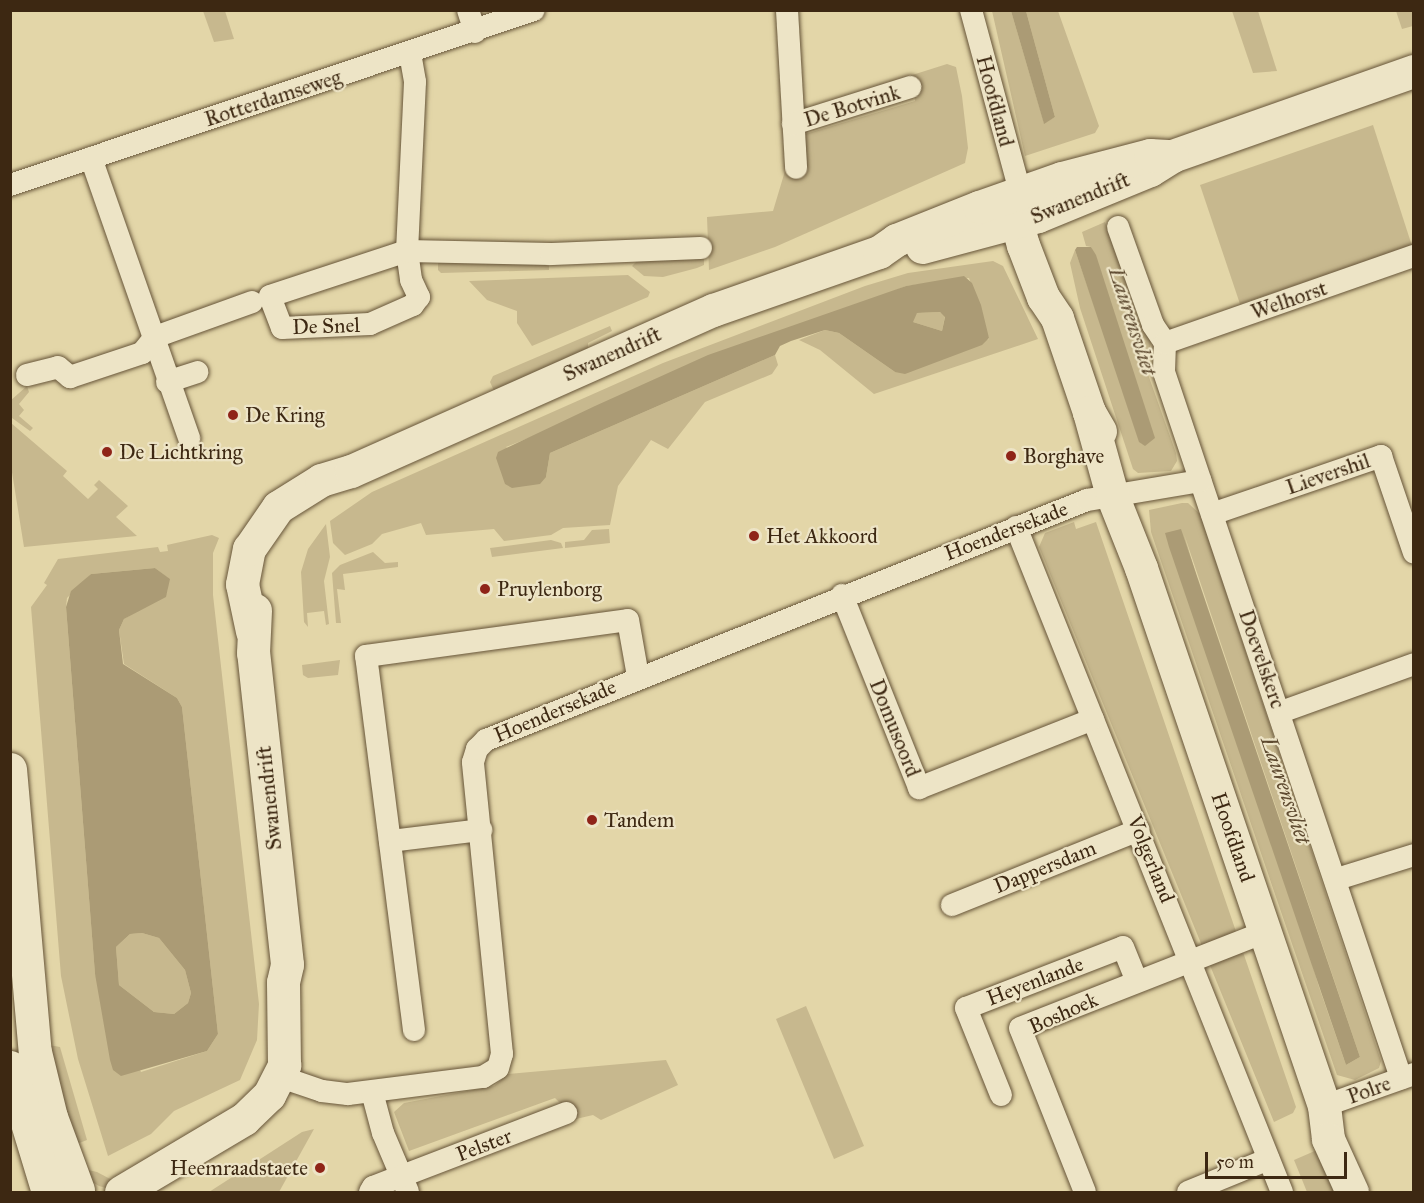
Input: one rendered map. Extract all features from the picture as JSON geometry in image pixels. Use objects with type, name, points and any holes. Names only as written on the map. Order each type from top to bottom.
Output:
[{"type":"main road","name":"Swanendrift","points":[[160,1192],[277,1117],[291,1080],[306,1055],[297,980],[287,964],[252,631],[260,580],[278,536],[351,471],[713,310],[879,252],[896,240],[1025,210],[1150,155],[1172,156],[1413,71]]},
{"type":"main road","name":"Hoofdland","points":[[1025,210],[1058,291],[1057,318],[1324,1106],[1328,1139],[1354,1192]]},
{"type":"main road","points":[[10,768],[35,1052],[71,1192]]},
{"type":"main road","points":[[10,1067],[71,1192]]},
{"type":"main road","name":"Swanendrift","points":[[121,1192],[244,1119],[269,1095],[291,1080]]},
{"type":"street","name":"Rotterdamseweg","points":[[10,185],[410,53],[472,21],[534,10]]},
{"type":"street","name":"De Botvink","points":[[787,10],[796,168]]},
{"type":"street","name":"Hoofdland","points":[[971,10],[1025,210]]},
{"type":"street","name":"De Snel","points":[[410,53],[416,82],[406,251],[409,273],[419,297],[413,305],[370,324],[282,328],[270,296],[406,251],[551,254],[701,248]]},
{"type":"street","name":"De Botvink","points":[[793,124],[910,87]]},
{"type":"street","points":[[91,158],[155,337],[167,382],[189,438]]},
{"type":"street","points":[[1118,227],[1153,326],[1165,343]]},
{"type":"street","name":"Welhorst","points":[[1165,343],[1413,256]]},
{"type":"street","points":[[27,375],[57,367],[70,377],[142,353],[155,337],[252,302]]},
{"type":"street","name":"Doevelskerc","points":[[1165,343],[1164,372],[1337,879],[1407,1076]]},
{"type":"street","points":[[167,382],[197,372]]},
{"type":"street","name":"Lievershil","points":[[1212,514],[1380,456],[1413,553]]},
{"type":"street","points":[[1118,495],[1158,490],[1200,481]]},
{"type":"street","name":"Hoendersekade","points":[[291,1080],[335,1094],[372,1092],[483,1077],[492,1074],[501,1061],[481,830],[472,762],[477,749],[486,740],[638,676],[1016,527],[1087,500],[1118,495]]},
{"type":"street","name":"Volgerland","points":[[1016,527],[1282,1192]]},
{"type":"street","name":"Domusoord","points":[[842,595],[919,788],[1093,719]]},
{"type":"street","points":[[414,1030],[366,656],[628,620],[638,676]]},
{"type":"street","points":[[1281,712],[1413,664]]},
{"type":"street","points":[[390,841],[481,830]]},
{"type":"street","name":"Dappersdam","points":[[952,905],[1139,830]]},
{"type":"street","points":[[1337,879],[1413,855]]},
{"type":"street","name":"Boshoek","points":[[1085,1192],[1020,1028],[1265,932]]},
{"type":"street","name":"Heyenlande","points":[[1001,1095],[966,1008],[1123,947],[1137,981]]},
{"type":"street","name":"Polre","points":[[1324,1106],[1407,1076]]},
{"type":"street","points":[[372,1092],[383,1133],[405,1184]]},
{"type":"street","name":"Pelster","points":[[370,1192],[374,1187],[405,1184],[566,1113]]},
{"type":"street","points":[[1188,1192],[1269,1160]]},
{"type":"shaded area","points":[[203,11],[225,11],[234,39],[214,42]]},
{"type":"shaded area","points":[[992,11],[1011,11],[1044,123],[1055,117],[1026,11],[1058,11],[1099,126],[1095,133],[1025,156]]},
{"type":"shaded area","points":[[1011,11],[1026,11],[1055,117],[1044,124]]},
{"type":"shaded area","points":[[1232,11],[1258,11],[1277,71],[1253,73]]},
{"type":"shaded area","points":[[1396,11],[1413,11],[1413,26],[1402,29]]},
{"type":"shaded area","points":[[947,64],[956,67],[962,96],[968,148],[965,163],[775,247],[709,270],[707,217],[773,211],[785,171],[803,168],[802,135],[915,101],[913,86],[906,77]]},
{"type":"shaded area","points":[[1373,125],[1412,246],[1240,304],[1200,185]]},
{"type":"shaded area","points":[[1105,222],[1151,343],[1145,366],[1176,453],[1177,461],[1171,471],[1138,473],[1133,469],[1080,308],[1070,263],[1075,250],[1142,445],[1091,247],[1086,246],[1082,232]]},
{"type":"shaded area","points":[[1077,247],[1091,247],[1096,255],[1155,438],[1145,446],[1139,442],[1075,250]]},
{"type":"shaded area","points":[[704,258],[704,265],[663,277],[644,276],[632,266],[638,260]]},
{"type":"shaded area","points":[[549,261],[549,270],[441,273],[438,270],[438,262]]},
{"type":"shaded area","points":[[993,261],[1003,266],[1038,339],[874,394],[820,350],[799,340],[825,330],[839,333],[895,372],[989,339],[969,278],[906,286],[506,447],[546,477],[550,453],[775,355],[778,365],[772,374],[705,402],[668,449],[651,440],[618,486],[610,525],[563,528],[551,535],[504,541],[494,529],[426,535],[421,523],[382,534],[372,544],[345,555],[333,543],[330,521],[372,492],[663,363],[865,286],[908,273]]},
{"type":"shaded area","points":[[628,275],[650,292],[648,297],[532,346],[517,323],[517,311],[487,300],[469,281]]},
{"type":"shaded area","points":[[964,276],[972,283],[981,305],[989,338],[982,345],[905,374],[895,372],[839,333],[825,330],[791,341],[780,346],[775,355],[550,453],[546,477],[540,484],[512,488],[505,484],[496,458],[498,452],[708,355],[906,286]],"holes":[[[940,312],[945,317],[942,331],[913,322],[917,313]]]},
{"type":"shaded area","points":[[940,312],[945,316],[942,331],[913,322],[912,317],[917,313]]},
{"type":"shaded area","points":[[610,326],[612,331],[588,343],[588,354],[496,395],[490,382],[493,376]]},
{"type":"shaded area","points":[[27,386],[29,392],[19,404],[24,410],[19,416],[33,428],[30,431],[12,418],[10,401]]},
{"type":"shaded area","points":[[11,423],[67,471],[63,476],[88,499],[98,489],[94,485],[99,480],[128,506],[116,517],[137,536],[24,547],[11,466]]},
{"type":"shaded area","points":[[1188,503],[1200,514],[1381,1061],[1379,1068],[1355,1080],[1337,1075],[1151,532],[1149,510]],"holes":[[[1184,534],[1360,1057],[1346,1065],[1319,987]]]},
{"type":"shaded area","points":[[1074,522],[1076,529],[1096,522],[1296,1107],[1293,1113],[1274,1122],[1039,547],[1045,533]]},
{"type":"shaded area","points":[[326,524],[330,557],[324,581],[329,624],[326,625],[324,611],[307,613],[308,627],[304,622],[301,572],[308,549]]},
{"type":"shaded area","points":[[609,529],[610,543],[565,548],[565,542],[584,540],[592,530]]},
{"type":"shaded area","points":[[1181,529],[1360,1057],[1346,1065],[1169,547],[1165,533]]},
{"type":"shaded area","points":[[212,535],[219,538],[213,553],[213,595],[259,1004],[257,1040],[240,1080],[174,1111],[151,1134],[108,1156],[78,1059],[61,976],[31,607],[47,585],[44,583],[58,559],[158,547],[160,552],[168,551],[167,545]],"holes":[[[155,568],[168,578],[167,593],[124,619],[119,630],[124,664],[177,698],[182,707],[218,1034],[207,1051],[141,1072],[95,974],[66,607],[67,598],[91,574]]]},
{"type":"shaded area","points":[[551,540],[561,543],[563,548],[492,557],[490,548]]},
{"type":"shaded area","points":[[373,552],[385,563],[398,562],[398,567],[343,574],[345,590],[337,589],[341,623],[336,623],[332,573],[340,565]]},
{"type":"shaded area","points":[[155,568],[170,579],[166,597],[124,619],[119,630],[123,664],[177,698],[182,707],[218,1034],[207,1051],[121,1076],[113,1070],[110,1060],[95,974],[66,607],[71,591],[91,574]],"holes":[[[142,933],[159,938],[185,970],[191,993],[188,1003],[174,1014],[154,1012],[119,985],[116,947],[130,934]]]},
{"type":"shaded area","points":[[340,660],[338,675],[308,678],[303,675],[302,665]]},
{"type":"shaded area","points":[[142,933],[159,938],[185,970],[191,993],[188,1003],[174,1014],[154,1012],[119,985],[116,947],[130,934]]},
{"type":"shaded area","points":[[806,1006],[864,1146],[834,1159],[776,1019]]},
{"type":"shaded area","points":[[49,1045],[60,1047],[87,1140],[69,1147]]},
{"type":"shaded area","points":[[666,1060],[678,1085],[601,1120],[593,1115],[576,1119],[555,1098],[409,1151],[394,1112],[404,1103],[494,1086],[508,1074]]},
{"type":"shaded area","points":[[314,1129],[279,1192],[209,1192],[302,1132]]},
{"type":"shaded area","points":[[1324,1147],[1342,1192],[1307,1192],[1294,1160]]},
{"type":"shaded area","points":[[84,1169],[97,1172],[114,1181],[106,1188],[99,1186],[92,1182]]},
{"type":"place","name":"De Kring","points":[[233,415]]},
{"type":"place","name":"De Lichtkring","points":[[107,452]]},
{"type":"place","name":"Borghave","points":[[1011,456]]},
{"type":"place","name":"Het Akkoord","points":[[754,536]]},
{"type":"place","name":"Pruylenborg","points":[[485,589]]},
{"type":"place","name":"Tandem","points":[[592,820]]},
{"type":"place","name":"Heemraadstaete","points":[[320,1168]]},
{"type":"water label","name":"Laurensvliet","points":[[1133,321]]},
{"type":"water label","name":"Laurensvliet","points":[[1286,790]]}]
